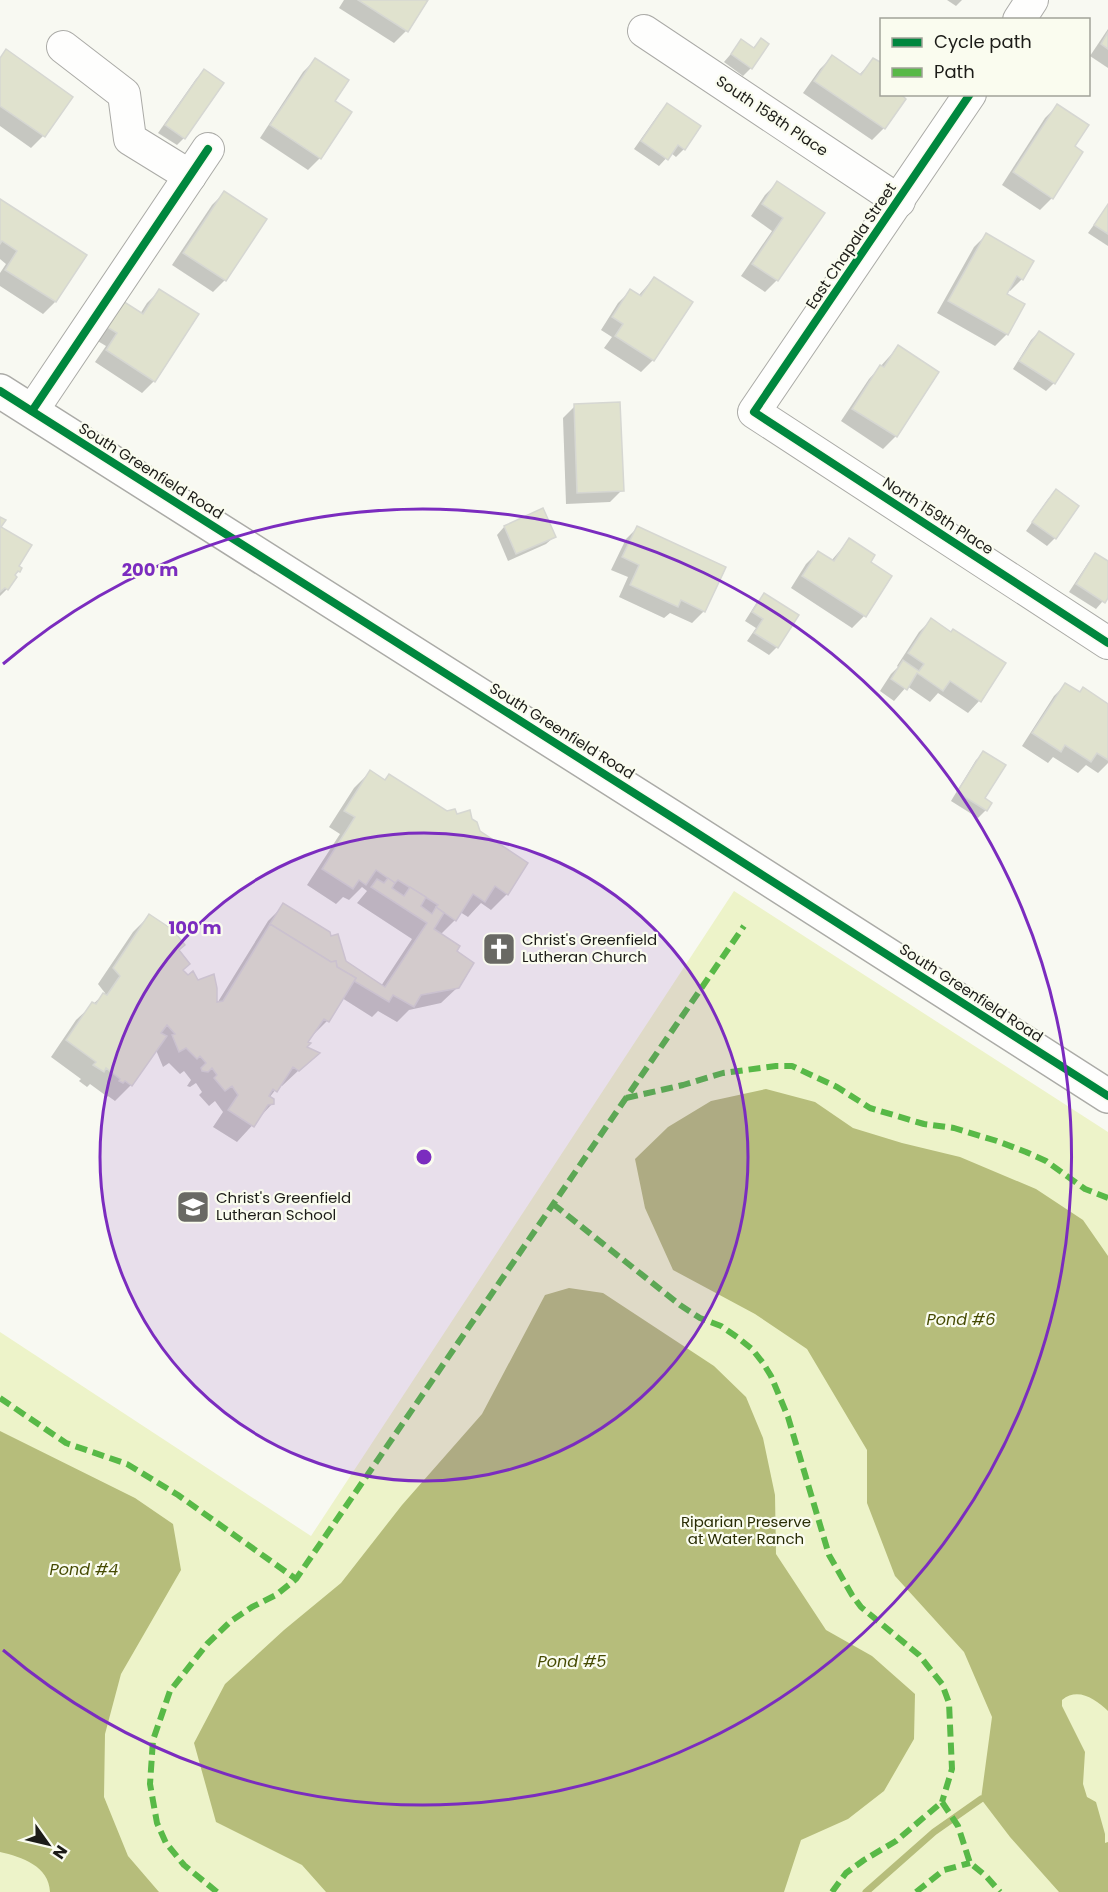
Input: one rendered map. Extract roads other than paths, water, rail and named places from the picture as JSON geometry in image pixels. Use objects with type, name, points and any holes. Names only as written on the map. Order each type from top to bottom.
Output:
[{"type":"main road","name":"South Greenfield Road","points":[[1,395],[32,411],[1108,1096]]},
{"type":"street","points":[[1020,18],[1032,0]]},
{"type":"street","name":"South 158th Place","points":[[644,31],[899,201]]},
{"type":"street","points":[[63,46],[124,94],[130,139],[190,176]]},
{"type":"street","name":"East Chapala Street","points":[[754,412],[969,96]]},
{"type":"street","points":[[32,411],[208,149]]},
{"type":"street","name":"North 159th Place","points":[[754,412],[1108,644]]},
{"type":"water","name":"Pond #6","points":[[766,1089],[815,1102],[853,1128],[960,1157],[1036,1189],[1083,1220],[1108,1256],[1108,1711],[1098,1702],[1080,1695],[1068,1696],[1062,1700],[1062,1706],[1085,1752],[1083,1784],[1087,1797],[1096,1802],[1105,1834],[1105,1843],[1108,1842],[1108,1892],[1059,1892],[1010,1837],[981,1799],[992,1717],[964,1652],[895,1576],[867,1503],[867,1450],[807,1349],[755,1314],[673,1270],[645,1208],[635,1159],[668,1127],[711,1101]]},
{"type":"water","name":"Pond #5","points":[[569,1288],[603,1293],[714,1366],[746,1397],[763,1438],[775,1495],[776,1554],[826,1630],[872,1656],[915,1694],[914,1739],[884,1791],[848,1819],[801,1840],[784,1892],[326,1892],[302,1865],[216,1822],[194,1743],[225,1684],[284,1630],[341,1583],[402,1505],[482,1414],[545,1295]]},
{"type":"water","name":"Pond #4","points":[[0,1431],[135,1498],[173,1524],[181,1570],[121,1674],[105,1734],[104,1797],[128,1856],[159,1892],[50,1892],[45,1875],[40,1869],[25,1860],[0,1852]]},
{"type":"waterway","points":[[866,1892],[934,1832],[981,1799]]},
{"type":"place","name":"Christ's Greenfield Lutheran Church","points":[[499,949]]},
{"type":"place","name":"Christ's Greenfield Lutheran School","points":[[193,1207]]},
{"type":"park label","name":"Riparian Preserve at Water Ranch","points":[[746,1530]]}]
